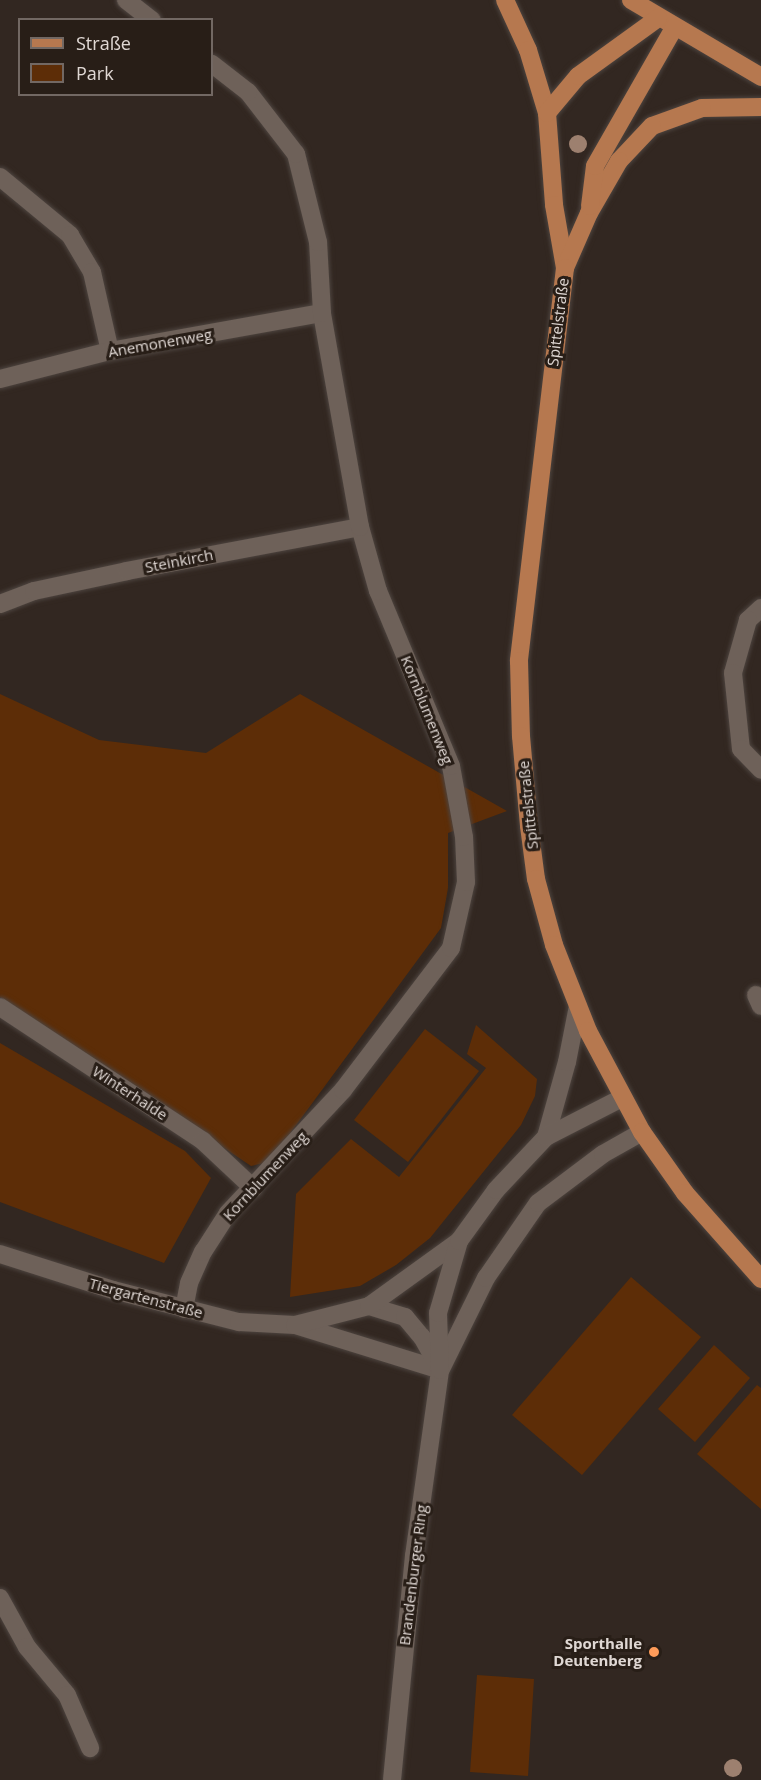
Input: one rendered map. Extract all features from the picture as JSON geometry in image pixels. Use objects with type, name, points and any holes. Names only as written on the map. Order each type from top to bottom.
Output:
[{"type":"main road","name":"Spittelstraße","points":[[505,0],[528,50],[547,113],[554,205],[565,268]]},
{"type":"main road","points":[[631,0],[674,28],[761,77]]},
{"type":"main road","points":[[547,113],[586,69],[658,18]]},
{"type":"main road","name":"Spittelstraße","points":[[589,213],[595,166],[674,28]]},
{"type":"main road","name":"Spittelstraße","points":[[761,107],[702,108],[652,126],[619,161],[589,213],[565,268],[519,661],[520,736],[536,879],[554,945],[578,1006],[622,1098],[642,1132],[685,1193],[761,1279]]},
{"type":"street","points":[[126,0],[149,18]]},
{"type":"street","name":"Kornblumenweg","points":[[184,1309],[189,1283],[203,1252],[228,1213],[343,1090],[451,948],[466,882],[464,837],[451,766],[378,591],[360,527],[322,313],[318,242],[296,154],[248,92],[213,65]]},
{"type":"street","points":[[0,177],[70,235],[92,272],[110,351]]},
{"type":"street","name":"Anemonenweg","points":[[0,379],[110,351],[322,313]]},
{"type":"street","name":"Steinkirch","points":[[0,604],[34,591],[127,571],[360,527]]},
{"type":"street","points":[[761,608],[748,620],[733,673],[741,749],[761,770]]},
{"type":"street","name":"Brandenburger Ring","points":[[546,1137],[567,1062],[578,1006]]},
{"type":"street","name":"Winterhalde","points":[[0,1007],[203,1141],[253,1188]]},
{"type":"street","name":"Brandenburger Ring","points":[[392,1780],[414,1556],[440,1370],[438,1313],[459,1241],[496,1190],[546,1137],[622,1098]]},
{"type":"street","name":"Brandenburger Ring","points":[[440,1370],[486,1278],[538,1203],[603,1154],[642,1132]]},
{"type":"street","name":"Tiergartenstraße","points":[[295,1325],[369,1306],[459,1241]]},
{"type":"street","name":"Tiergartenstraße","points":[[0,1254],[184,1309],[239,1322],[295,1325],[440,1370]]},
{"type":"street","points":[[369,1306],[405,1317],[422,1337],[440,1370]]},
{"type":"street","points":[[0,1598],[27,1647],[67,1695],[90,1748]]},
{"type":"green space","points":[[0,694],[99,740],[206,753],[300,694],[507,811],[448,833],[448,888],[441,928],[269,1162],[251,1166],[0,997]]},
{"type":"green space","points":[[476,1025],[537,1079],[535,1096],[521,1125],[430,1238],[396,1265],[360,1286],[290,1297],[296,1194],[351,1139],[399,1177],[486,1068],[467,1054]]},
{"type":"green space","points":[[425,1029],[479,1071],[408,1162],[354,1120]]},
{"type":"green space","points":[[0,1043],[185,1151],[211,1178],[164,1263],[0,1202]]},
{"type":"green space","points":[[631,1277],[701,1337],[582,1475],[512,1415]]},
{"type":"green space","points":[[714,1345],[750,1378],[695,1442],[658,1409]]},
{"type":"green space","points":[[757,1385],[761,1388],[761,1509],[697,1454]]},
{"type":"green space","points":[[477,1675],[534,1679],[528,1776],[470,1772]]},
{"type":"place","name":"Sporthalle Deutenberg","points":[[654,1652]]}]
